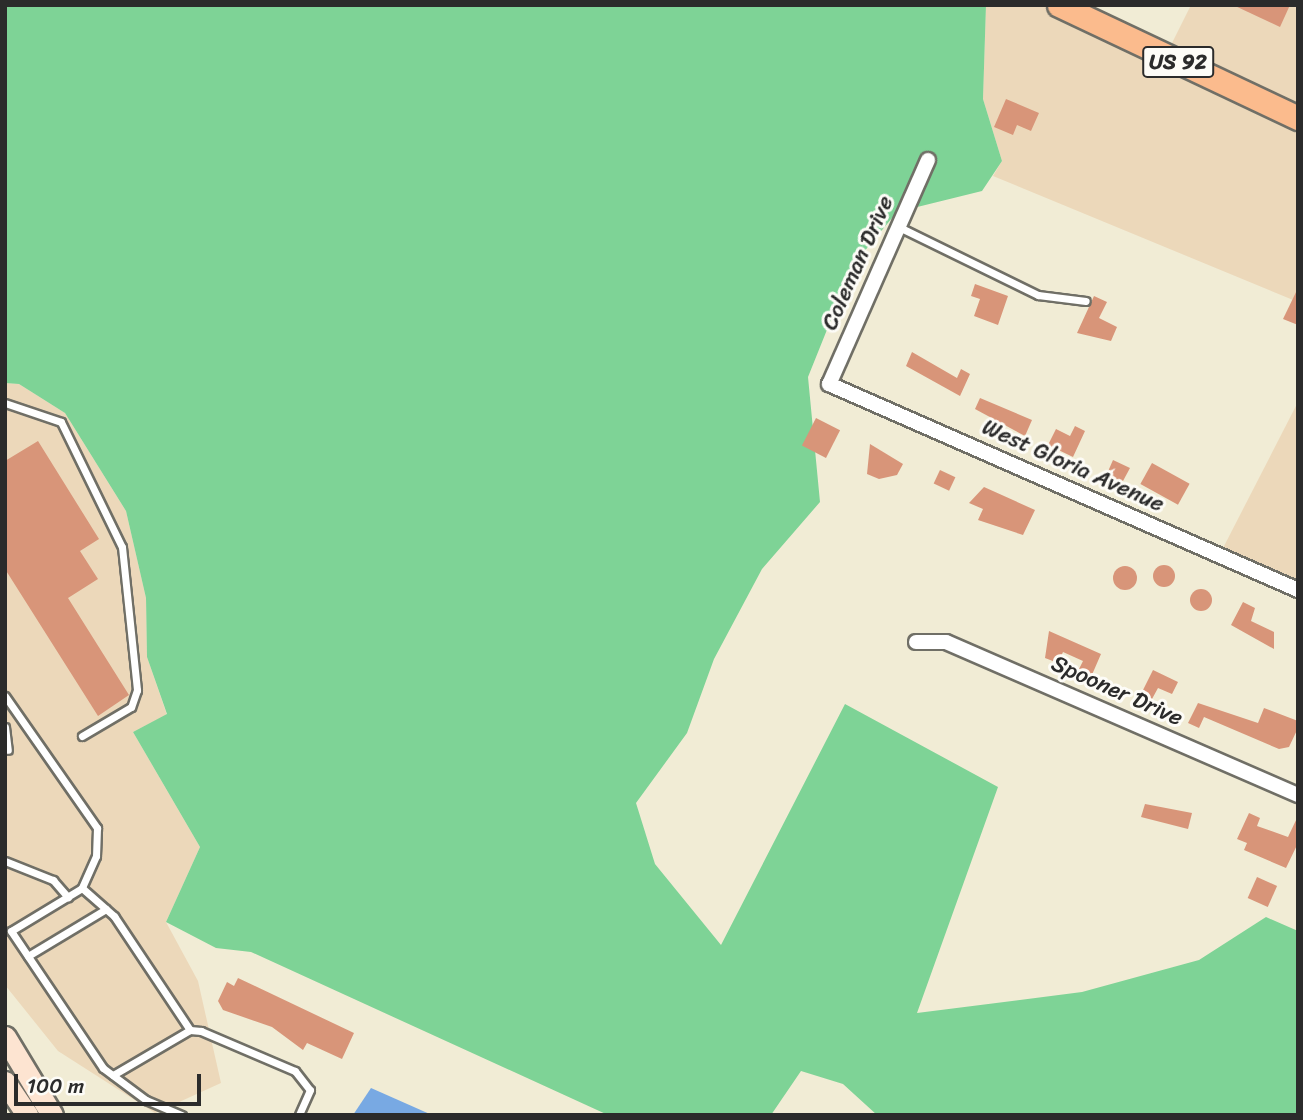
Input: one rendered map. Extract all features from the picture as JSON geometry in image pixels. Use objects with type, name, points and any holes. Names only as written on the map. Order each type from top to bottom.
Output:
[{"type":"main road","name":"US 92","points":[[1059,5],[1298,118]]},
{"type":"main road","points":[[5,1037],[52,1115]]},
{"type":"main road","points":[[5,1065],[31,1099],[31,1078]]},
{"type":"main road","points":[[5,1082],[27,1115]]},
{"type":"street","name":"Coleman Drive","points":[[829,384],[928,160]]},
{"type":"street","name":"West Gloria Avenue","points":[[829,384],[1298,590]]},
{"type":"street","name":"Spooner Drive","points":[[916,642],[946,642],[1298,795]]},
{"type":"lane","points":[[899,227],[1038,295],[1086,301]]},
{"type":"lane","points":[[5,402],[61,422],[122,547],[137,690],[131,707],[82,736]]},
{"type":"lane","points":[[5,696],[97,828],[96,856],[82,888],[12,931],[113,1075],[153,1105],[182,1115]]},
{"type":"lane","points":[[5,727],[5,759]]},
{"type":"lane","points":[[5,861],[53,880],[68,897]]},
{"type":"lane","points":[[82,888],[106,909],[190,1030],[296,1071],[310,1090],[299,1115]]},
{"type":"lane","points":[[28,956],[106,909]]},
{"type":"lane","points":[[113,1075],[190,1030]]},
{"type":"shaded area","points":[[986,5],[1042,5],[1298,126],[1298,302],[993,176],[1002,161],[983,99]]},
{"type":"shaded area","points":[[1191,5],[1298,5],[1298,110],[1169,49]]},
{"type":"shaded area","points":[[5,383],[19,384],[65,413],[126,511],[146,598],[147,657],[167,715],[133,732],[200,847],[166,922],[198,981],[221,1083],[155,1113],[58,1051],[5,985]]},
{"type":"shaded area","points":[[1298,402],[1298,587],[1221,552]]},
{"type":"green space","points":[[5,5],[986,5],[983,99],[1002,161],[982,191],[897,212],[853,265],[808,377],[820,502],[762,569],[714,659],[687,733],[636,803],[655,864],[721,945],[845,704],[998,787],[917,1013],[1082,992],[1199,960],[1266,917],[1298,931],[1298,1115],[877,1115],[843,1084],[801,1071],[771,1115],[608,1115],[251,952],[216,948],[166,922],[200,847],[133,732],[167,714],[147,657],[146,598],[126,511],[65,413],[19,384],[5,383]]},
{"type":"water","points":[[371,1088],[432,1115],[353,1115]]},
{"type":"building","points":[[1233,5],[1290,5],[1280,27]]},
{"type":"building","points":[[1006,99],[1039,113],[1031,131],[1017,125],[1013,135],[994,127]]},
{"type":"building","points":[[975,284],[1008,296],[998,325],[974,316],[980,299],[971,296]]},
{"type":"building","points":[[1298,288],[1298,325],[1283,319]]},
{"type":"building","points":[[1094,296],[1107,302],[1099,318],[1117,327],[1111,341],[1077,333]]},
{"type":"building","points":[[912,352],[957,378],[961,369],[970,374],[960,396],[906,366]]},
{"type":"building","points":[[980,398],[1032,420],[1025,436],[975,409]]},
{"type":"building","points":[[816,418],[840,430],[826,458],[802,446]]},
{"type":"building","points":[[1075,426],[1085,431],[1073,457],[1048,445],[1056,429],[1070,436]]},
{"type":"building","points":[[38,441],[99,539],[80,551],[98,579],[68,598],[129,695],[98,716],[5,569],[5,461]]},
{"type":"building","points":[[870,444],[903,464],[897,475],[879,479],[867,474]]},
{"type":"building","points":[[1113,460],[1130,468],[1123,481],[1106,476]]},
{"type":"building","points":[[1152,463],[1190,484],[1178,505],[1140,484]]},
{"type":"building","points":[[940,470],[955,477],[949,491],[934,484]]},
{"type":"building","points":[[984,487],[1035,510],[1023,535],[978,520],[983,509],[969,503]]},
{"type":"building","points":[[1164,565],[1172,568],[1175,576],[1172,584],[1164,587],[1156,584],[1153,576],[1156,568]]},
{"type":"building","points":[[1125,566],[1134,569],[1137,578],[1134,587],[1125,590],[1116,587],[1113,578],[1116,569]]},
{"type":"building","points":[[1201,589],[1209,592],[1212,600],[1209,608],[1201,611],[1193,608],[1190,600],[1193,592]]},
{"type":"building","points":[[1243,602],[1255,608],[1251,621],[1274,632],[1274,649],[1231,625]]},
{"type":"building","points":[[1049,631],[1101,654],[1091,677],[1078,671],[1083,661],[1063,652],[1058,663],[1045,658]]},
{"type":"building","points":[[1153,670],[1178,682],[1172,694],[1158,688],[1152,699],[1141,694]]},
{"type":"building","points":[[1198,703],[1258,723],[1264,708],[1298,721],[1298,728],[1289,747],[1279,749],[1204,717],[1199,728],[1188,723]]},
{"type":"building","points":[[1145,804],[1192,813],[1188,829],[1141,817]]},
{"type":"building","points":[[1249,813],[1260,818],[1257,826],[1288,837],[1298,816],[1298,843],[1286,868],[1244,850],[1247,843],[1237,839]]},
{"type":"building","points":[[1257,877],[1277,886],[1268,907],[1248,898]]},
{"type":"building","points":[[238,978],[354,1033],[342,1059],[307,1043],[303,1050],[272,1027],[223,1010],[218,1001],[227,982],[234,986]]}]
